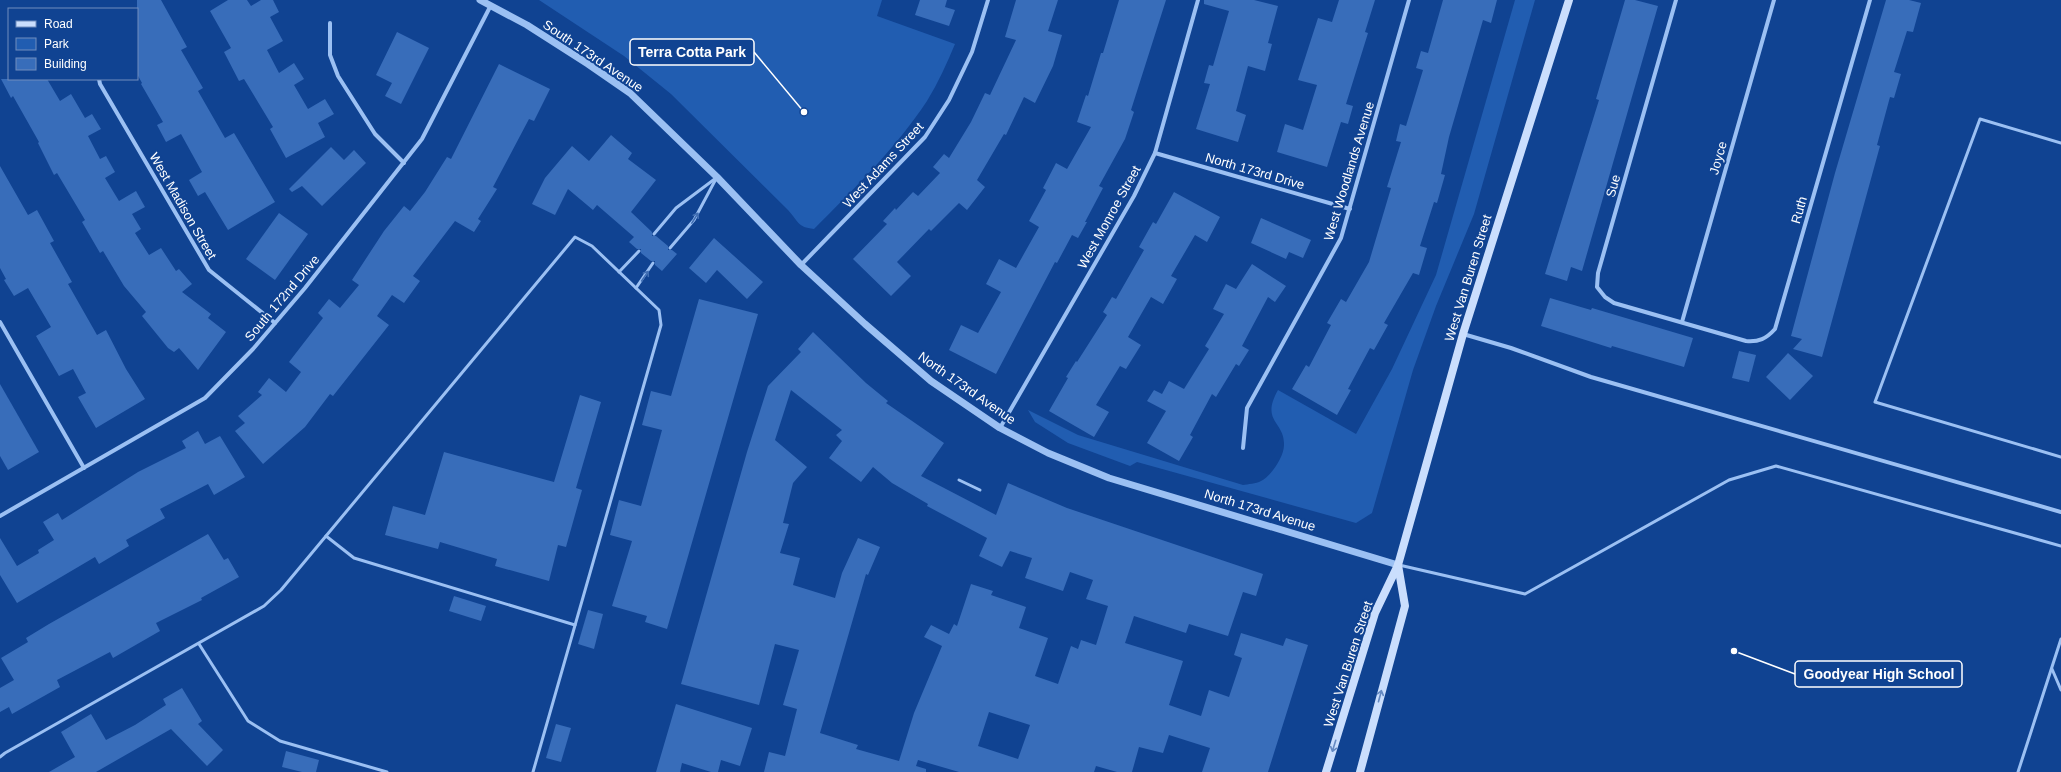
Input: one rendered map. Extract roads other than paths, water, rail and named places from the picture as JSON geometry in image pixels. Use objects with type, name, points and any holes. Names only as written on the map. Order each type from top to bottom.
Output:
[{"type":"main road","name":"West Van Buren Street","points":[[1326,772],[1375,613],[1398,565],[1463,334],[1569,0]]},
{"type":"main road","name":"West Van Buren Street","points":[[1360,772],[1405,606],[1398,565]]},
{"type":"street","name":"South 173rd Avenue","points":[[480,0],[588,64],[630,93],[717,177]]},
{"type":"street","name":"West Adams Street","points":[[801,265],[925,137],[949,100],[972,52],[988,0]]},
{"type":"street","name":"West Monroe Street","points":[[1000,428],[1134,196],[1155,153],[1198,0]]},
{"type":"street","name":"West Woodlands Avenue","points":[[1243,448],[1247,408],[1341,238],[1409,0]]},
{"type":"street","name":"Sue","points":[[1676,0],[1600,265],[1597,287],[1614,303],[1682,322]]},
{"type":"street","name":"Joyce","points":[[1682,322],[1774,0]]},
{"type":"street","name":"Ruth","points":[[1682,322],[1746,341],[1758,341],[1768,337],[1775,329],[1870,0]]},
{"type":"street","name":"South 172nd Drive","points":[[0,516],[205,398],[224,380],[275,323],[422,139],[490,5]]},
{"type":"street","points":[[330,23],[330,54],[338,76],[375,134],[404,163]]},
{"type":"street","name":"West Madison Street","points":[[99,80],[100,84],[209,270],[275,323]]},
{"type":"street","name":"North 173rd Drive","points":[[1155,153],[1350,209]]},
{"type":"street","name":"North 173rd Avenue","points":[[717,177],[801,265],[864,324],[931,380],[1000,428],[1048,453],[1109,478],[1398,565]]},
{"type":"street","points":[[0,322],[84,468]]},
{"type":"street","points":[[1463,334],[1511,348],[1591,377],[2061,512]]},
{"type":"lane","points":[[2061,143],[1980,119],[1875,402],[2061,457]]},
{"type":"lane","points":[[654,234],[676,208],[717,177]]},
{"type":"lane","points":[[670,248],[694,220],[717,177]]},
{"type":"lane","points":[[0,757],[5,752],[264,606],[281,590],[575,237],[592,246],[659,310],[661,325],[533,772]]},
{"type":"lane","points":[[620,272],[639,250]]},
{"type":"lane","points":[[636,288],[654,263]]},
{"type":"lane","points":[[1398,565],[1525,594],[1730,480],[1776,466],[2061,546]]},
{"type":"lane","points":[[959,480],[980,490]]},
{"type":"lane","points":[[326,536],[354,558],[575,625]]},
{"type":"lane","points":[[2018,772],[2061,639]]},
{"type":"lane","points":[[199,644],[226,690],[248,721],[259,729],[280,741],[387,772]]},
{"type":"lane","points":[[2052,669],[2061,690]]},
{"type":"place","name":"Terra Cotta Park","points":[[804,112]]},
{"type":"place","name":"Goodyear High School","points":[[1734,651]]}]
